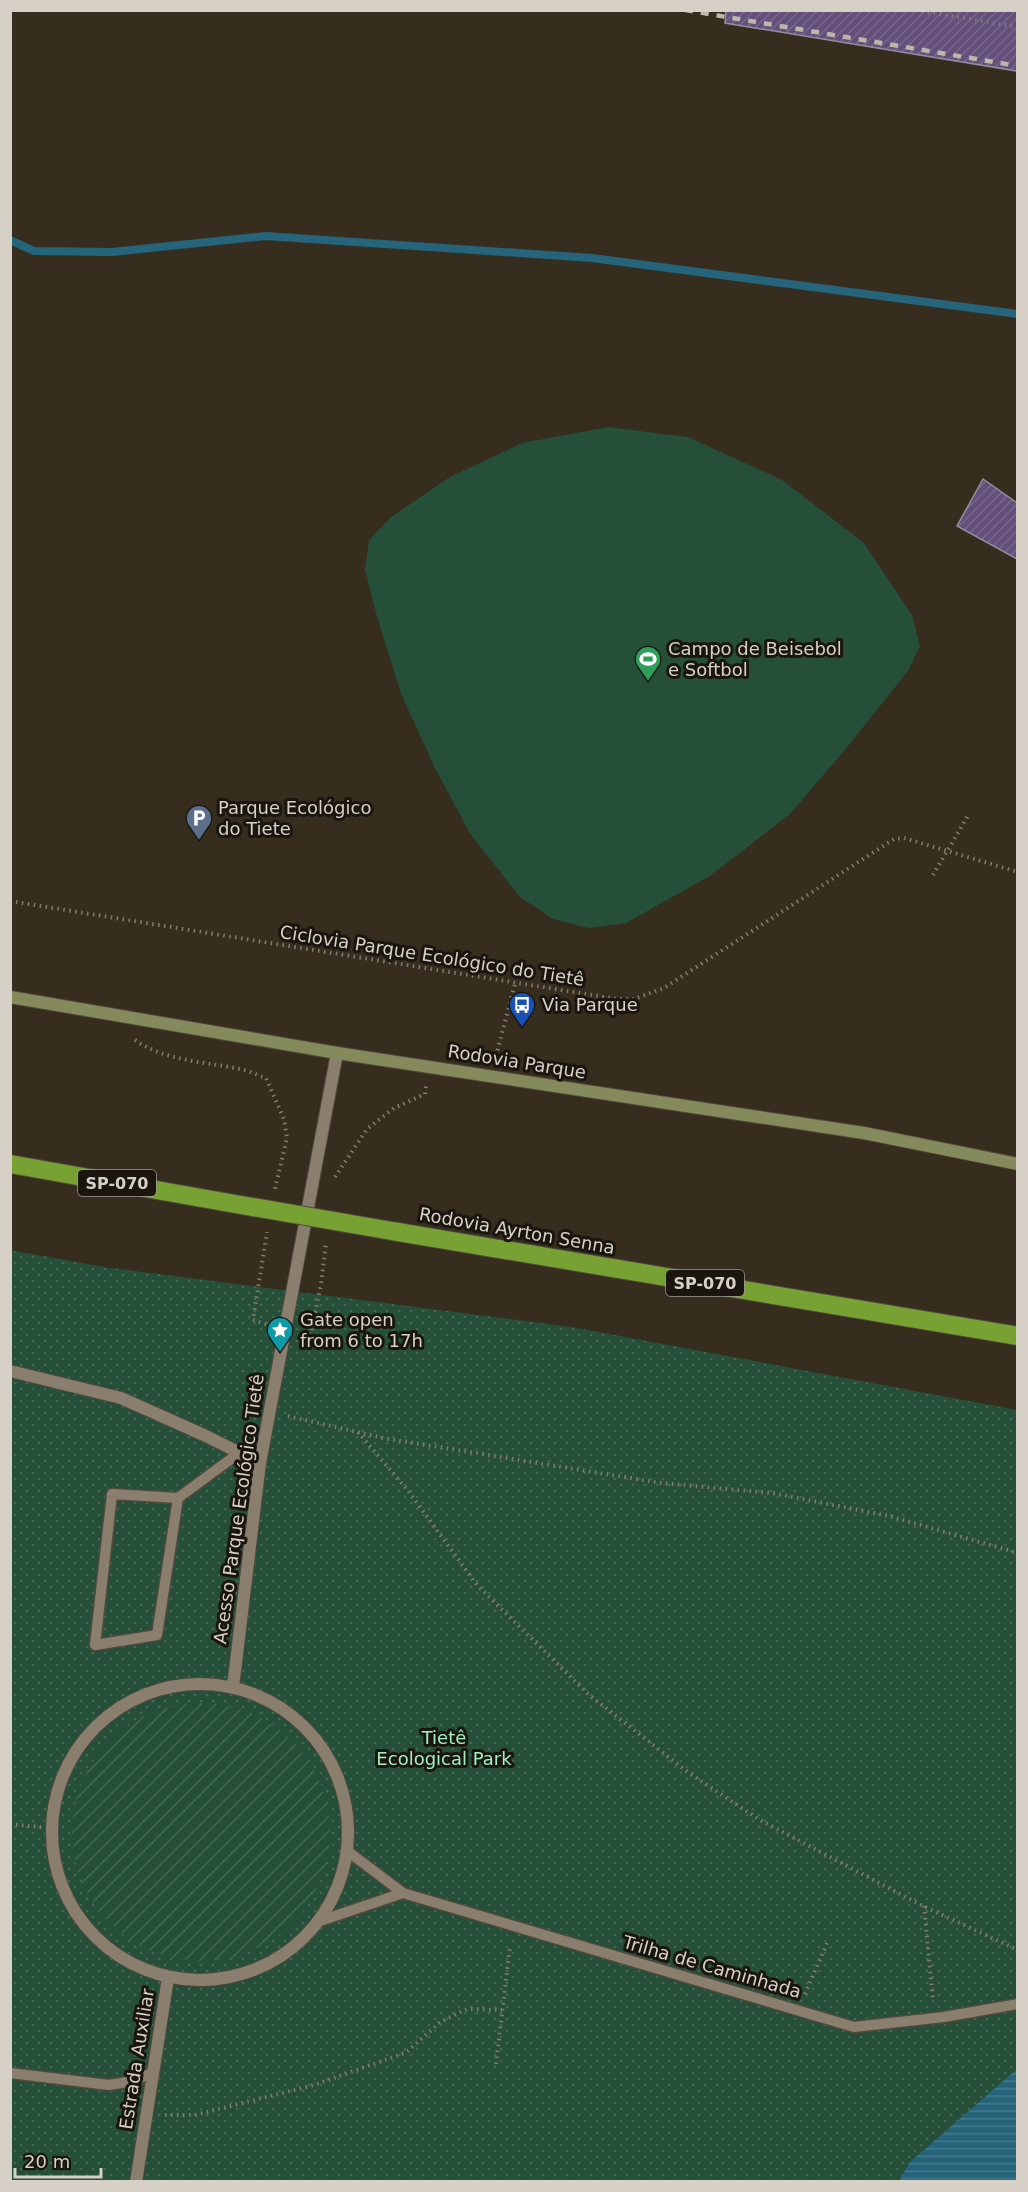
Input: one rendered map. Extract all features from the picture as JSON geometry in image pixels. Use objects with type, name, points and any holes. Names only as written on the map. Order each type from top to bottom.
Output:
[{"type":"highway","name":"Rodovia Ayrton Senna","points":[[10,1164],[1017,1336]]},
{"type":"street","name":"Rodovia Parque","points":[[10,997],[337,1053],[864,1133],[1017,1164]]},
{"type":"street","name":"Acesso Parque Ecológico Tietê","points":[[233,1687],[260,1463],[337,1053]]},
{"type":"street","points":[[10,1371],[121,1398],[260,1463]]},
{"type":"street","points":[[180,1685],[233,1687],[277,1706],[313,1737],[338,1778],[348,1825],[350,1853],[320,1921],[294,1947],[256,1970],[213,1981],[168,1978],[106,1949],[63,1895],[49,1828],[60,1776],[88,1732],[130,1700],[180,1685]]},
{"type":"street","name":"Estrada Auxiliar","points":[[136,2181],[168,1978]]},
{"type":"lane","points":[[178,1498],[157,1635],[95,1645],[112,1494],[178,1498],[239,1453]]},
{"type":"lane","name":"Trilha de Caminhada","points":[[350,1853],[403,1893],[854,2027],[935,2018],[1017,2004]]},
{"type":"lane","points":[[320,1921],[403,1893]]},
{"type":"lane","points":[[10,2073],[110,2085],[133,2081],[154,2072]]},
{"type":"path","points":[[916,10],[1017,27]]},
{"type":"path","points":[[933,875],[969,814]]},
{"type":"path","name":"Ciclovia Parque Ecológico do Tietê","points":[[10,901],[515,984],[617,999],[634,999],[664,988],[894,839],[904,838],[1017,872]]},
{"type":"path","points":[[491,1076],[515,984]]},
{"type":"path","points":[[131,1037],[140,1044],[191,1062],[246,1070],[266,1078],[284,1119],[286,1138],[275,1192]]},
{"type":"path","points":[[333,1180],[367,1129],[394,1108],[425,1094],[429,1067]]},
{"type":"path","points":[[268,1224],[252,1320],[285,1329],[310,1334],[321,1284],[326,1238]]},
{"type":"path","points":[[270,1411],[383,1438],[661,1483],[772,1492],[888,1516],[1017,1553]]},
{"type":"path","points":[[358,1432],[410,1492],[477,1585],[588,1694],[689,1773],[760,1820],[923,1906],[1017,1950]]},
{"type":"path","points":[[10,1824],[49,1828]]},
{"type":"path","points":[[923,1906],[935,2018]]},
{"type":"path","points":[[496,2064],[512,1927]]},
{"type":"path","points":[[798,2011],[827,1942]]},
{"type":"path","points":[[147,2115],[195,2115],[314,2085],[407,2052],[440,2022],[467,2009],[502,2010]]},
{"type":"green space","name":"Campo de Beisebol e Softbol","points":[[608,427],[688,437],[782,480],[864,543],[912,615],[920,646],[908,671],[790,814],[710,876],[626,923],[589,928],[553,919],[520,897],[471,835],[435,768],[401,694],[365,569],[369,540],[391,517],[450,477],[522,443]]},
{"type":"green space","name":"Tietê Ecological Park","points":[[10,1250],[104,1267],[572,1327],[1017,1410],[1017,2181],[11,2181]]},
{"type":"green space","points":[[201,1703],[226,1706],[262,1718],[283,1732],[301,1750],[320,1783],[327,1807],[330,1832],[327,1857],[315,1893],[301,1914],[283,1932],[250,1951],[226,1958],[201,1961],[176,1958],[140,1946],[119,1932],[101,1914],[82,1881],[75,1857],[72,1832],[75,1807],[87,1771],[101,1750],[119,1732],[152,1713],[176,1706]]},
{"type":"water","points":[[1017,2069],[1017,2181],[899,2181],[910,2162]]},
{"type":"building","points":[[726,10],[1017,10],[1017,71],[725,23]]},
{"type":"building","points":[[983,479],[1017,503],[1017,559],[957,526]]},
{"type":"waterway","points":[[10,240],[34,251],[112,252],[266,236],[592,258],[1018,314]]},
{"type":"railway","points":[[685,10],[1018,66]]},
{"type":"place","name":"Campo de Beisebol e Softbol","points":[[648,682]]},
{"type":"place","name":"Parque Ecológico do Tiete","points":[[199,841]]},
{"type":"place","name":"Via Parque","points":[[522,1028]]},
{"type":"place","name":"Gate open from 6 to 17h","points":[[280,1353]]}]
